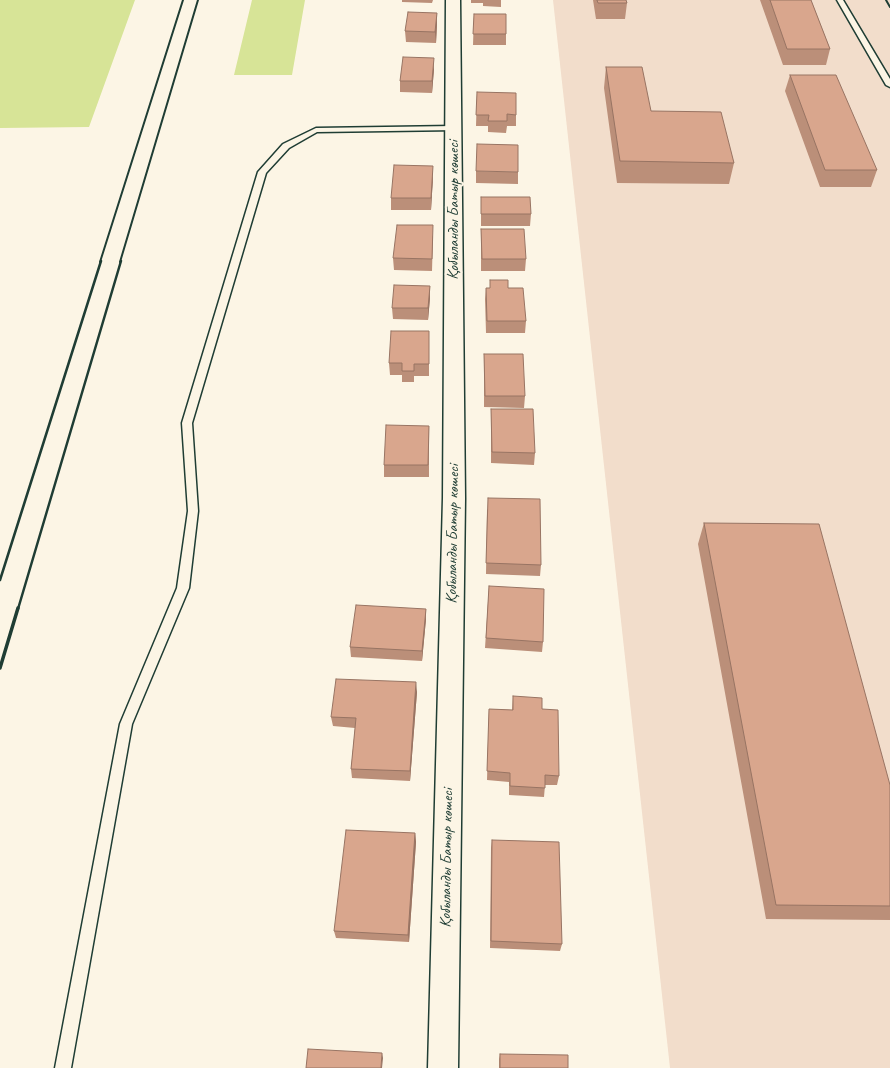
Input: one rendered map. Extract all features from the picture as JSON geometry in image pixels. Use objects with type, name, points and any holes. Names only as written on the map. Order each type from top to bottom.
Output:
[{"type":"street","name":"Қобыланды Батыр көшесі","points":[[443,1068],[454,498],[453,0]]},
{"type":"lane","points":[[840,0],[890,85]]},
{"type":"lane","points":[[63,1068],[126,724],[183,588],[193,511],[187,423],[262,172],[286,146],[316,130],[454,128]]},
{"type":"shaded area","points":[[553,0],[890,0],[890,1068],[670,1068]]},
{"type":"green space","points":[[0,0],[135,0],[89,127],[0,128]]},
{"type":"green space","points":[[252,0],[305,0],[292,75],[234,75]]},
{"type":"building","points":[[597,0],[626,0],[627,3],[598,3]]},
{"type":"building","points":[[770,0],[811,0],[830,49],[787,49]]},
{"type":"building","points":[[408,12],[437,13],[435,32],[405,31]]},
{"type":"building","points":[[474,14],[506,14],[506,34],[473,34]]},
{"type":"building","points":[[403,57],[434,58],[432,81],[400,81]]},
{"type":"building","points":[[606,67],[642,67],[651,111],[721,112],[734,163],[620,161]]},
{"type":"building","points":[[790,75],[836,75],[877,170],[825,170]]},
{"type":"building","points":[[477,92],[516,93],[516,115],[507,114],[507,121],[488,121],[489,115],[476,115]]},
{"type":"building","points":[[477,144],[518,145],[518,172],[476,171]]},
{"type":"building","points":[[394,165],[433,166],[431,198],[391,198]]},
{"type":"building","points":[[481,197],[530,197],[531,214],[481,214]]},
{"type":"building","points":[[397,225],[433,225],[432,259],[393,258]]},
{"type":"building","points":[[481,229],[524,229],[526,259],[482,259]]},
{"type":"building","points":[[490,280],[508,280],[508,288],[523,288],[526,321],[487,321],[486,288],[490,288]]},
{"type":"building","points":[[394,285],[430,286],[428,308],[392,308]]},
{"type":"building","points":[[391,331],[429,331],[429,364],[414,364],[414,371],[402,371],[402,363],[389,363]]},
{"type":"building","points":[[484,354],[523,354],[525,396],[485,396]]},
{"type":"building","points":[[491,409],[533,409],[535,453],[492,452]]},
{"type":"building","points":[[386,425],[429,426],[428,465],[384,465]]},
{"type":"building","points":[[488,498],[540,499],[541,565],[486,563]]},
{"type":"building","points":[[704,523],[819,524],[890,785],[890,906],[776,905]]},
{"type":"building","points":[[489,586],[544,589],[543,642],[486,638]]},
{"type":"building","points":[[356,605],[426,609],[422,651],[350,647]]},
{"type":"building","points":[[336,679],[416,682],[410,771],[351,769],[356,718],[331,717]]},
{"type":"building","points":[[513,696],[542,698],[542,709],[558,710],[559,776],[545,775],[545,788],[510,786],[510,773],[487,771],[489,709],[513,710]]},
{"type":"building","points":[[346,830],[415,833],[408,935],[334,931]]},
{"type":"building","points":[[492,840],[559,842],[562,944],[491,941]]},
{"type":"building","points":[[308,1049],[382,1053],[381,1068],[306,1068]]},
{"type":"building","points":[[500,1054],[568,1055],[568,1068],[500,1068]]},
{"type":"railway","points":[[100,262],[183,0]]},
{"type":"railway","points":[[120,262],[198,0]]},
{"type":"railway","points":[[886,0],[890,7]]},
{"type":"railway","points":[[0,580],[101,261]]},
{"type":"railway","points":[[18,609],[121,261]]},
{"type":"railway","points":[[0,668],[18,608]]}]
